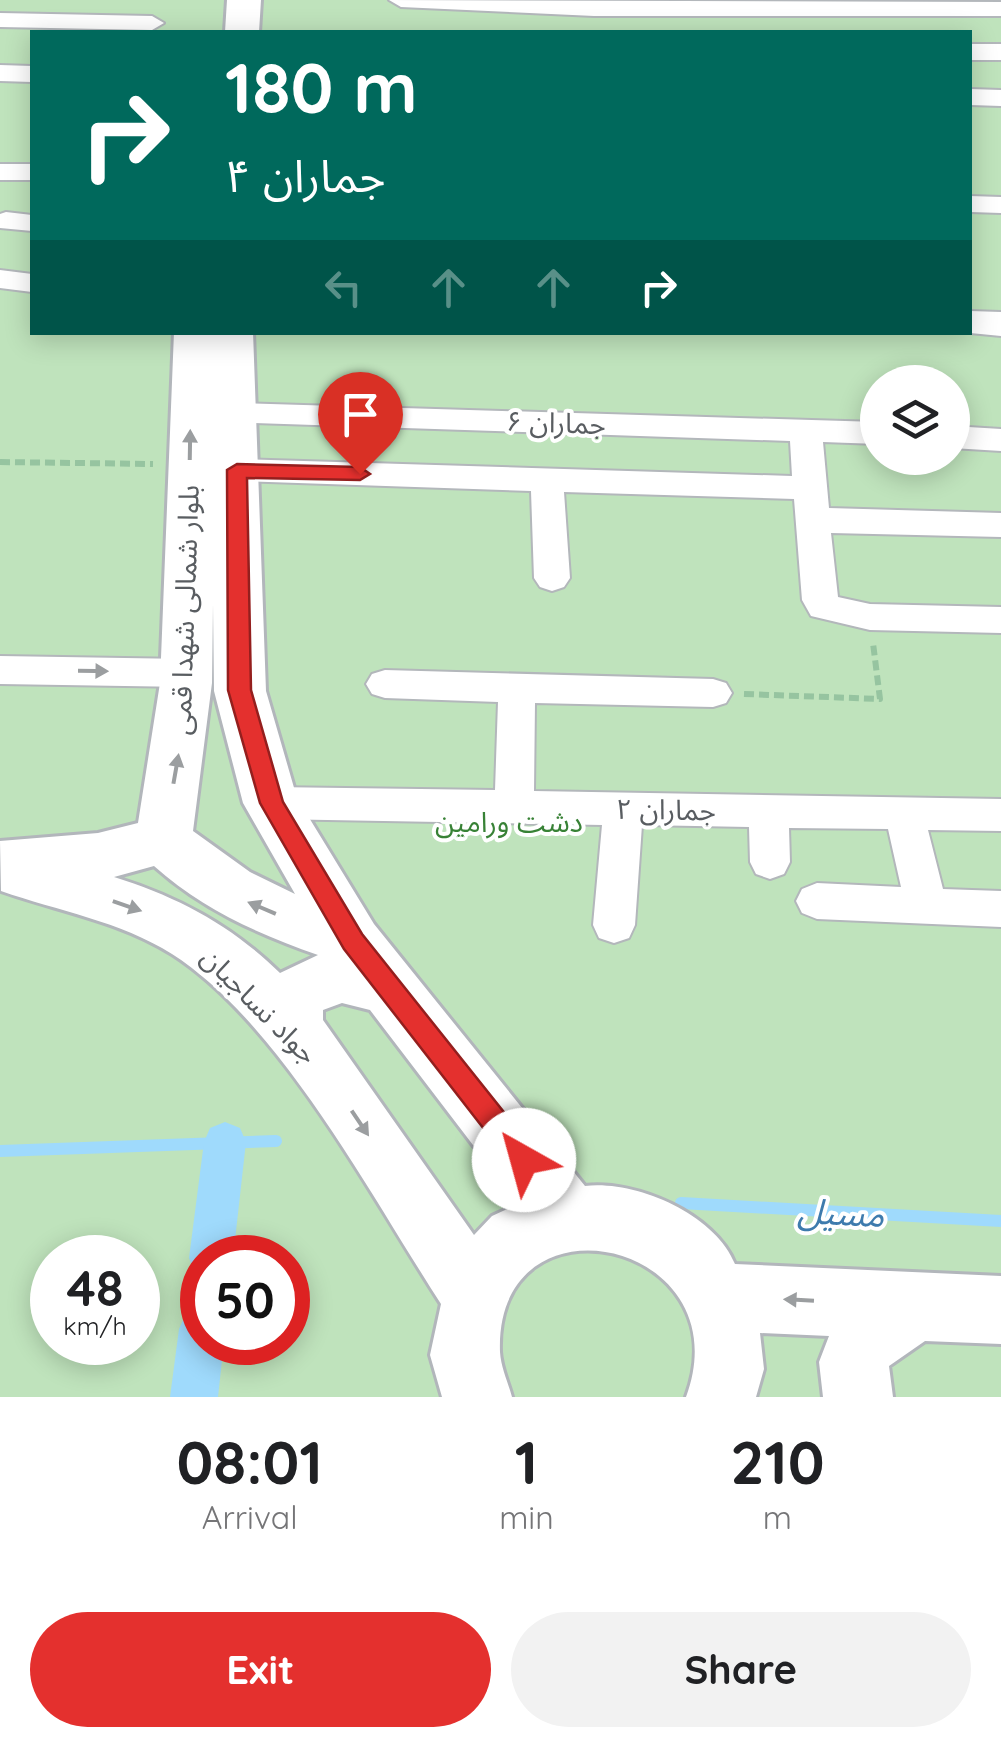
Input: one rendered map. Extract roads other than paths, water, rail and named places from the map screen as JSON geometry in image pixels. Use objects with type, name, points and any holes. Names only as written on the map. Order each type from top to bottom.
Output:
[{"type":"main road","points":[[242,30],[244,0]]},
{"type":"main road","name":"بلوار شمالی شهدا قمی","points":[[195,335],[240,690],[272,803],[353,942],[568,1216]]},
{"type":"main road","name":"بلوار شمالی شهدا قمی","points":[[164,840],[181,739],[213,468],[234,414],[232,335]]},
{"type":"main road","points":[[0,866],[98,857],[164,840],[195,870],[234,896],[353,942]]},
{"type":"main road","name":"جواد نساجیان","points":[[0,866],[137,909],[213,950],[292,1028],[320,1064],[474,1294]]},
{"type":"main road","points":[[292,1028],[294,997],[314,980],[338,976],[363,980],[394,992]]},
{"type":"main road","points":[[477,1397],[465,1356],[474,1294],[496,1258],[529,1230],[568,1216],[628,1218],[682,1246],[720,1296],[732,1370],[721,1397]]},
{"type":"main road","points":[[720,1296],[1001,1310]]},
{"type":"main road","points":[[858,1397],[852,1376],[857,1349],[877,1328],[924,1306]]},
{"type":"street","points":[[401,0],[594,9],[1001,9]]},
{"type":"street","points":[[0,20],[152,23]]},
{"type":"street","points":[[972,52],[1001,52]]},
{"type":"street","points":[[0,73],[30,74]]},
{"type":"street","points":[[972,98],[1001,98]]},
{"type":"street","points":[[0,172],[30,172]]},
{"type":"street","points":[[972,204],[1001,205]]},
{"type":"street","points":[[0,280],[30,283]]},
{"type":"street","points":[[972,323],[1001,324]]},
{"type":"street","name":"جماران ۶","points":[[234,414],[860,432]]},
{"type":"street","points":[[805,429],[820,600],[824,607],[870,617],[1001,620]]},
{"type":"street","points":[[970,438],[1001,440]]},
{"type":"street","points":[[213,468],[547,479],[1001,525]]},
{"type":"street","points":[[547,479],[552,578]]},
{"type":"street","points":[[0,670],[186,673]]},
{"type":"street","points":[[385,684],[714,693]]},
{"type":"street","points":[[514,807],[517,690]]},
{"type":"street","name":"جماران ۲","points":[[272,803],[1001,815]]},
{"type":"street","points":[[614,926],[623,808]]},
{"type":"street","points":[[768,811],[770,862]]},
{"type":"street","points":[[904,814],[926,905]]},
{"type":"street","points":[[817,901],[1001,908]]},
{"type":"waterway","points":[[0,1151],[276,1141]]},
{"type":"waterway","points":[[214,1235],[225,1142]]},
{"type":"waterway","name":"مسیل","points":[[681,1203],[1001,1221]]},
{"type":"waterway","points":[[194,1397],[198,1365]]},
{"type":"park label","name":"دشت ورامین","points":[[509,821]]}]
